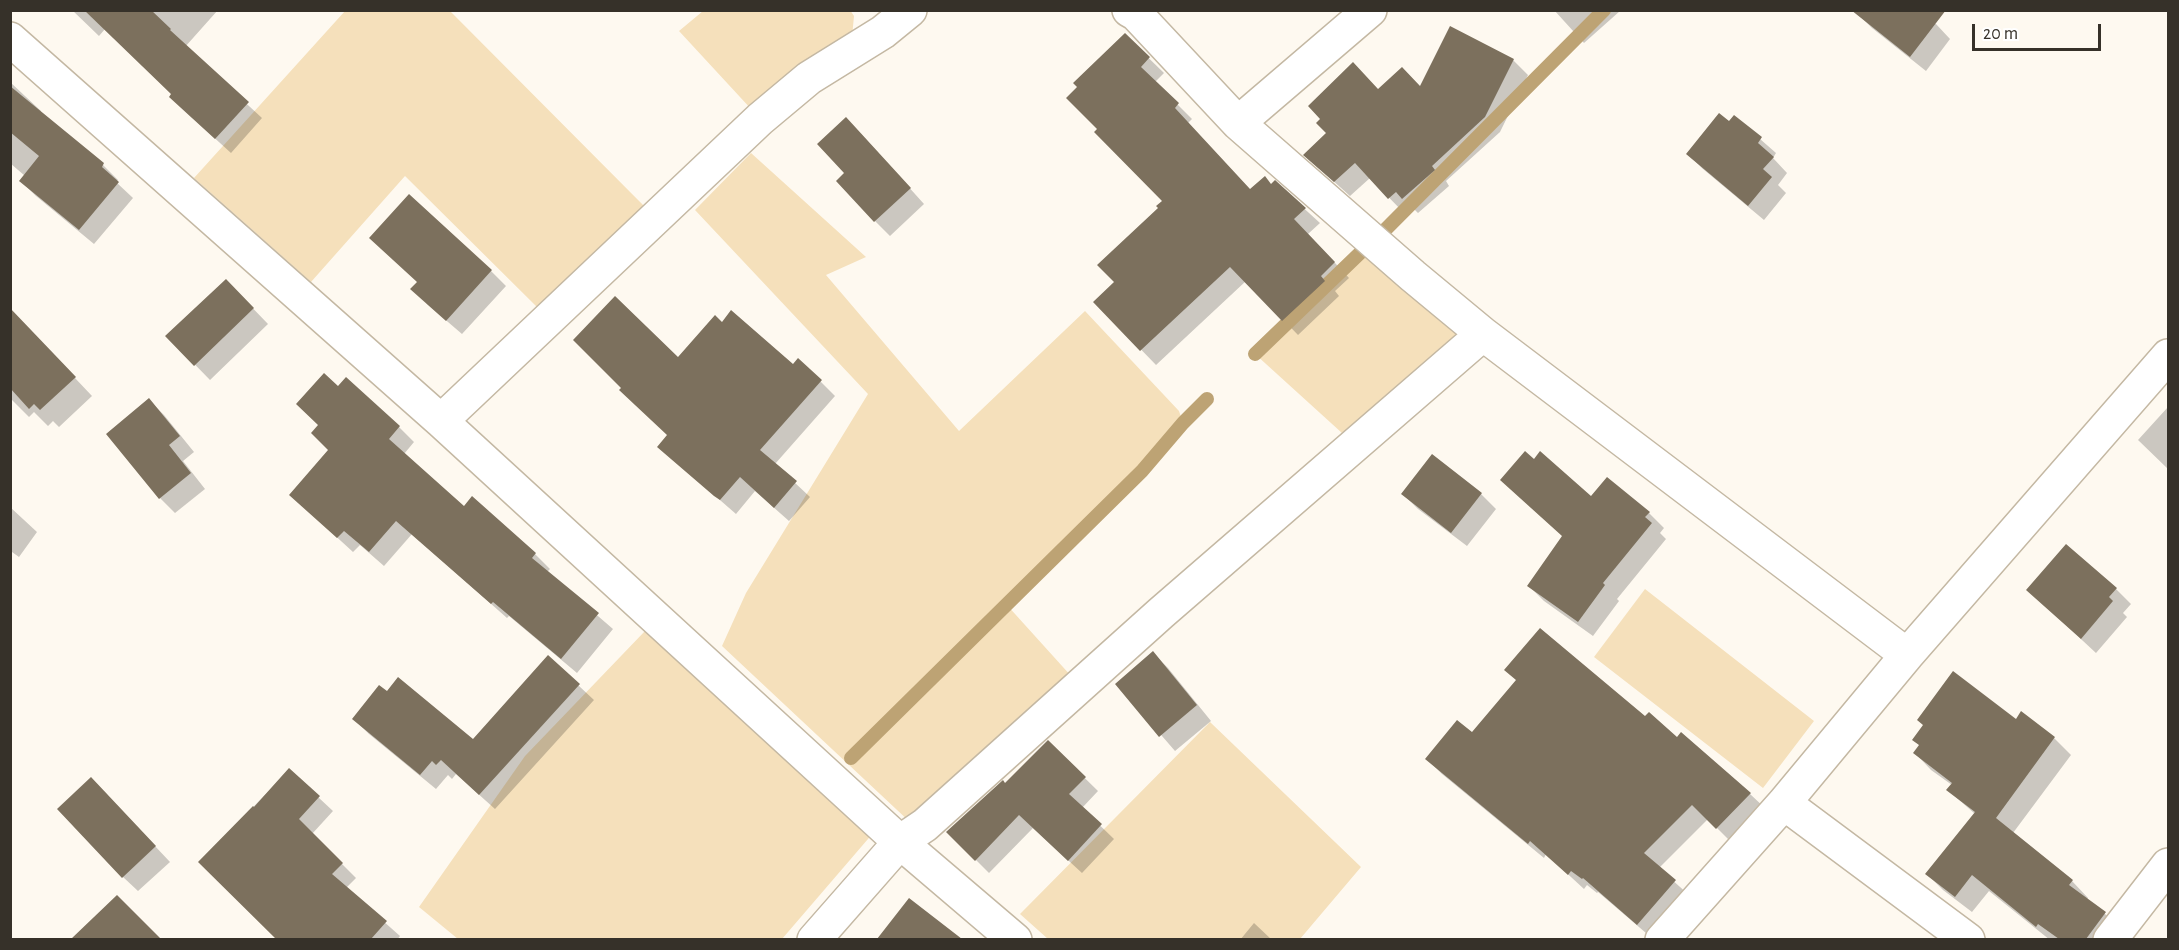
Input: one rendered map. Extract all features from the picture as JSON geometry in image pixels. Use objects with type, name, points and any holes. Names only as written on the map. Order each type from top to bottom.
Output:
[{"type":"street","points":[[441,421],[760,119],[875,21],[910,10]]},
{"type":"street","points":[[1129,10],[1136,14],[1238,123],[1413,276],[1483,334],[1907,655]]},
{"type":"street","points":[[1238,123],[1370,10]]},
{"type":"street","points":[[10,39],[441,421],[900,842],[1015,939]]},
{"type":"street","points":[[814,939],[900,842],[926,825],[1161,613],[1483,334]]},
{"type":"street","points":[[1662,939],[1784,802],[1907,655],[2169,356]]},
{"type":"street","points":[[1784,802],[1968,939]]},
{"type":"street","points":[[2110,939],[2169,866]]},
{"type":"shaded area","points":[[850,10],[854,16],[852,37],[752,110],[679,31],[703,11]]},
{"type":"shaded area","points":[[345,11],[450,11],[648,210],[539,309],[405,176],[311,282],[194,178]]},
{"type":"shaded area","points":[[751,153],[866,257],[826,275],[959,431],[1085,311],[1179,411],[1183,423],[1142,471],[1006,604],[1072,677],[912,824],[722,646],[746,593],[868,394],[695,210]]},
{"type":"shaded area","points":[[1360,253],[1464,338],[1342,433],[1255,354]]},
{"type":"shaded area","points":[[1645,589],[1814,721],[1763,788],[1594,657]]},
{"type":"shaded area","points":[[645,631],[874,832],[782,939],[458,939],[419,907],[525,756]]},
{"type":"shaded area","points":[[1210,722],[1361,867],[1300,939],[1048,939],[1020,914]]},
{"type":"building","points":[[84,10],[151,10],[249,102],[215,139],[169,97],[171,94]]},
{"type":"building","points":[[1851,10],[1946,10],[1910,57]]},
{"type":"building","points":[[1450,26],[1514,59],[1485,117],[1432,166],[1435,170],[1402,199],[1396,192],[1388,199],[1355,163],[1334,182],[1303,155],[1326,133],[1316,123],[1320,119],[1308,106],[1353,62],[1378,89],[1402,67],[1420,86]]},
{"type":"building","points":[[1125,33],[1150,57],[1141,67],[1179,103],[1175,108],[1250,189],[1265,176],[1271,184],[1275,180],[1306,208],[1294,219],[1335,262],[1321,276],[1325,281],[1282,321],[1230,267],[1140,351],[1093,302],[1114,282],[1097,265],[1158,208],[1156,206],[1162,201],[1094,132],[1097,129],[1066,98],[1077,87],[1073,83]]},
{"type":"building","points":[[10,86],[104,163],[102,167],[119,182],[79,230],[19,181],[39,156],[10,132]]},
{"type":"building","points":[[1719,113],[1729,121],[1734,115],[1762,137],[1758,143],[1774,157],[1763,169],[1772,177],[1748,206],[1686,154]]},
{"type":"building","points":[[846,117],[911,188],[874,222],[836,181],[844,173],[817,144]]},
{"type":"building","points":[[409,194],[492,270],[446,321],[410,289],[417,282],[369,238]]},
{"type":"building","points":[[226,279],[254,308],[194,366],[165,336]]},
{"type":"building","points":[[615,296],[678,357],[715,315],[722,322],[731,310],[793,364],[798,358],[822,380],[760,450],[797,481],[774,508],[740,477],[720,500],[714,496],[657,447],[667,435],[619,390],[621,388],[573,340]]},
{"type":"building","points":[[10,308],[76,377],[40,410],[34,404],[29,409],[10,388]]},
{"type":"building","points":[[324,373],[338,386],[346,377],[400,426],[389,439],[464,506],[472,496],[536,553],[532,558],[599,613],[561,659],[493,602],[491,604],[396,521],[369,552],[344,531],[337,538],[289,495],[328,450],[311,433],[318,425],[296,404]]},
{"type":"building","points":[[149,398],[180,436],[169,445],[191,473],[159,499],[106,434]]},
{"type":"building","points":[[1525,451],[1534,459],[1540,451],[1591,496],[1607,477],[1650,512],[1645,517],[1652,523],[1603,583],[1605,585],[1578,622],[1527,586],[1562,536],[1500,480]]},
{"type":"building","points":[[1432,454],[1482,493],[1451,533],[1401,494]]},
{"type":"building","points":[[2066,544],[2117,588],[2109,597],[2113,601],[2081,639],[2026,590]]},
{"type":"building","points":[[1540,628],[1645,716],[1649,712],[1677,737],[1681,732],[1751,793],[1716,829],[1692,805],[1644,853],[1676,880],[1637,925],[1583,878],[1571,871],[1568,875],[1530,841],[1528,844],[1425,759],[1457,720],[1472,732],[1516,680],[1504,670]]},
{"type":"building","points":[[1153,651],[1197,705],[1159,737],[1115,684]]},
{"type":"building","points":[[548,655],[580,684],[479,795],[441,760],[436,765],[432,761],[420,775],[352,719],[379,685],[387,691],[398,677],[473,739]]},
{"type":"building","points":[[1953,671],[2016,719],[2021,711],[2055,737],[1996,818],[2073,880],[2069,885],[2106,912],[2086,939],[2059,939],[2038,924],[2036,927],[1972,875],[1955,897],[1925,874],[1975,812],[1946,790],[1952,783],[1913,753],[1919,745],[1912,740],[1923,725],[1917,720]]},
{"type":"building","points":[[1048,740],[1086,777],[1069,794],[1102,824],[1068,861],[1019,815],[975,861],[946,832],[1003,780],[1005,783]]},
{"type":"building","points":[[289,768],[320,796],[299,819],[343,863],[332,874],[387,921],[371,939],[276,939],[198,862],[254,807]]},
{"type":"building","points":[[91,777],[156,846],[122,878],[57,809]]},
{"type":"building","points":[[117,895],[161,939],[71,939]]},
{"type":"building","points":[[909,898],[962,939],[877,939]]},
{"type":"waterway","points":[[1381,234],[1604,10]]},
{"type":"waterway","points":[[1255,354],[1360,253]]},
{"type":"waterway","points":[[851,758],[1142,471],[1207,399]]}]
